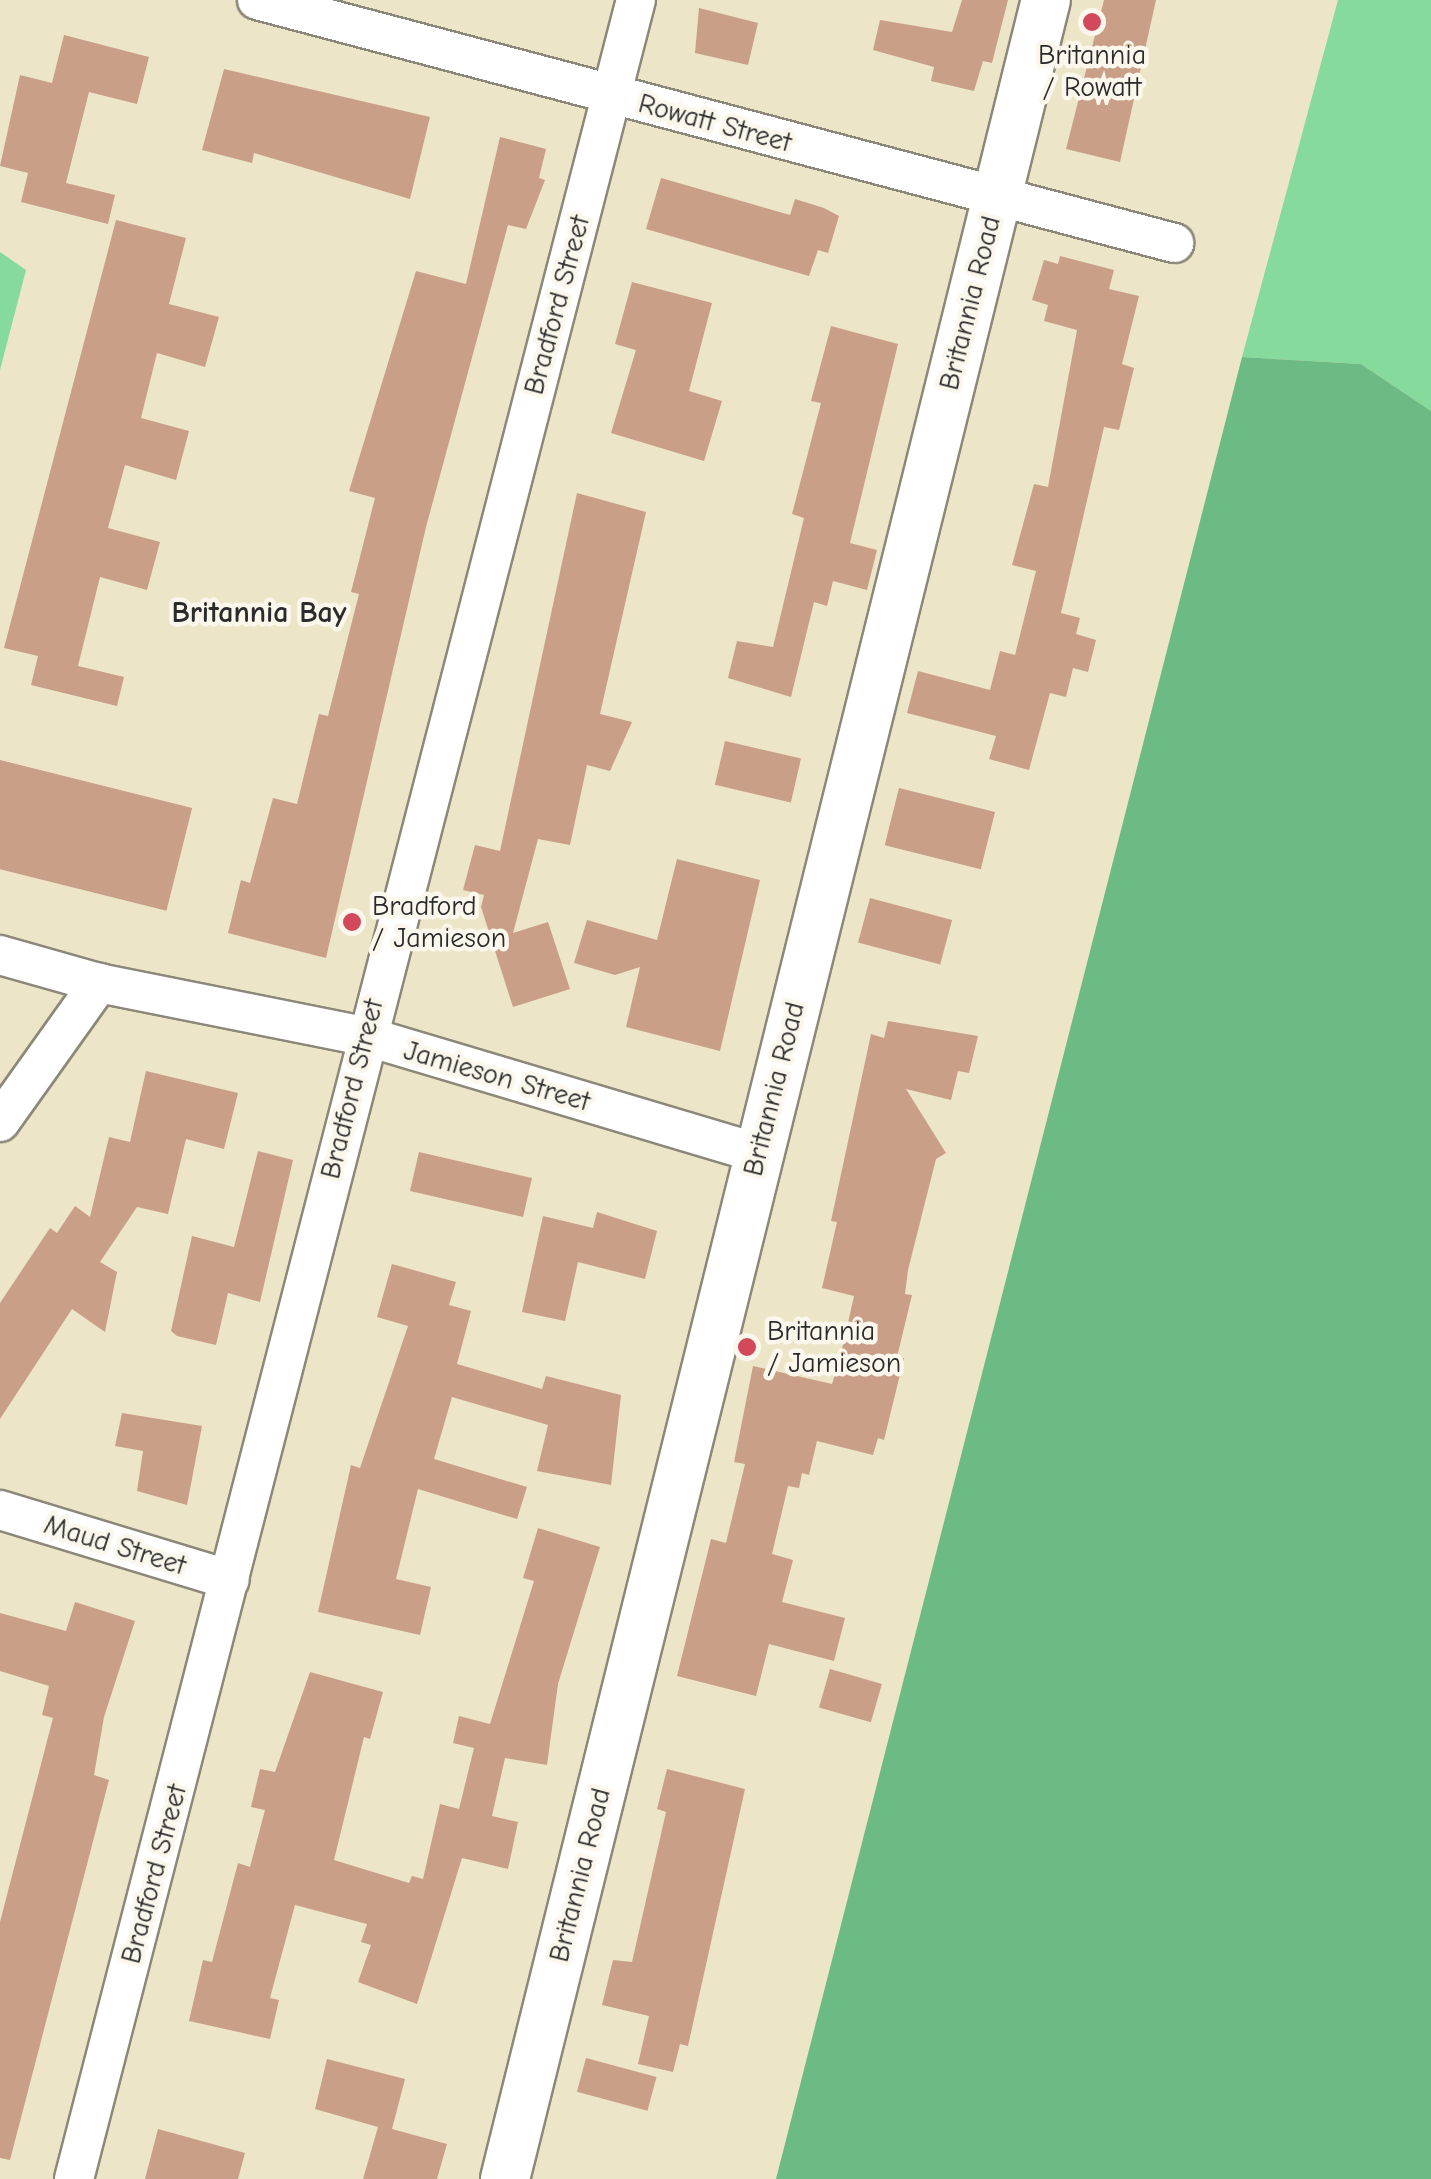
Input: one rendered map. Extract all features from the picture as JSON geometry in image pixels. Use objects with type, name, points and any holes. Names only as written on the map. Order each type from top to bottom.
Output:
[{"type":"street","name":"Bradford Street","points":[[74,2179],[230,1580],[365,1036],[636,0]]},
{"type":"street","name":"Britannia Road","points":[[505,2179],[1046,0]]},
{"type":"street","name":"Rowatt Street","points":[[277,2],[996,199],[1174,243]]},
{"type":"street","name":"Jamieson Street","points":[[0,955],[99,983],[365,1036],[758,1153]]},
{"type":"street","points":[[0,1122],[99,983]]},
{"type":"street","name":"Maud Street","points":[[0,1510],[230,1580]]},
{"type":"green space","points":[[1338,0],[1431,0],[1431,411],[1361,364],[1242,357]]},
{"type":"green space","points":[[0,252],[26,270],[0,370]]},
{"type":"green space","points":[[1242,357],[1361,364],[1431,411],[1431,2179],[776,2179]]},
{"type":"building","points":[[962,0],[1008,0],[992,63],[983,61],[974,91],[931,81],[934,67],[873,50],[880,20],[952,32]]},
{"type":"building","points":[[1104,0],[1156,0],[1120,162],[1066,149]]},
{"type":"building","points":[[699,8],[758,23],[748,65],[695,53]]},
{"type":"building","points":[[64,35],[149,57],[137,104],[89,92],[66,183],[115,195],[108,224],[21,202],[28,173],[0,166],[20,75],[52,83]]},
{"type":"building","points":[[224,69],[430,117],[410,199],[254,153],[252,163],[202,150]]},
{"type":"building","points":[[500,137],[546,149],[539,178],[545,180],[526,229],[508,225],[426,527],[326,958],[228,933],[241,880],[250,883],[273,798],[297,804],[319,714],[328,716],[359,594],[351,592],[375,498],[349,491],[416,271],[466,284]]},
{"type":"building","points":[[661,178],[790,215],[795,199],[824,208],[839,216],[828,253],[818,250],[809,276],[646,229]]},
{"type":"building","points":[[116,220],[186,238],[169,304],[219,317],[205,367],[157,353],[141,418],[189,431],[176,480],[125,465],[108,528],[160,542],[147,590],[100,577],[78,666],[124,677],[117,706],[31,685],[38,656],[4,648]]},
{"type":"building","points":[[1060,256],[1114,270],[1109,289],[1139,296],[1122,364],[1134,368],[1119,430],[1104,427],[1061,613],[1080,618],[1076,634],[1096,640],[1088,672],[1073,668],[1066,697],[1050,693],[1029,770],[989,759],[996,736],[907,713],[918,671],[990,690],[1000,651],[1015,655],[1036,571],[1012,565],[1034,484],[1048,487],[1077,330],[1044,321],[1048,305],[1032,300],[1044,260],[1058,264]]},
{"type":"building","points":[[632,282],[712,303],[689,391],[722,401],[704,461],[611,433],[636,350],[615,344]]},
{"type":"building","points":[[831,326],[898,344],[850,543],[877,550],[867,590],[833,581],[827,606],[814,602],[791,697],[728,678],[737,641],[773,647],[804,518],[792,514],[821,403],[811,401]]},
{"type":"building","points":[[577,493],[646,512],[600,714],[632,722],[610,771],[587,765],[570,845],[538,839],[513,933],[548,922],[570,989],[513,1007],[481,907],[484,895],[463,890],[475,845],[500,851]]},
{"type":"building","points":[[725,741],[801,759],[791,802],[715,785]]},
{"type":"building","points":[[0,760],[192,808],[166,911],[0,869]]},
{"type":"building","points":[[899,788],[995,812],[981,869],[885,845]]},
{"type":"building","points":[[677,859],[760,880],[720,1051],[626,1027],[640,967],[615,975],[574,963],[587,920],[657,940]]},
{"type":"building","points":[[870,898],[952,920],[940,964],[858,942]]},
{"type":"building","points":[[888,1021],[978,1036],[969,1073],[958,1071],[951,1100],[906,1089],[946,1153],[936,1159],[908,1270],[905,1294],[912,1295],[897,1357],[904,1358],[884,1440],[878,1438],[873,1455],[817,1441],[809,1475],[802,1473],[799,1488],[788,1486],[772,1554],[793,1560],[782,1602],[845,1618],[834,1661],[769,1644],[756,1696],[677,1676],[711,1539],[726,1543],[745,1464],[734,1462],[753,1366],[832,1384],[854,1296],[822,1288],[837,1222],[831,1221],[871,1034],[884,1038]]},
{"type":"building","points":[[146,1071],[238,1093],[224,1149],[186,1139],[168,1214],[137,1207],[100,1262],[117,1272],[105,1332],[72,1309],[0,1419],[0,1303],[50,1228],[57,1233],[75,1206],[90,1217],[109,1137],[130,1142]]},
{"type":"building","points":[[258,1151],[293,1160],[260,1302],[228,1293],[216,1345],[177,1336],[171,1331],[192,1236],[234,1247]]},
{"type":"building","points":[[419,1152],[532,1178],[523,1217],[410,1191]]},
{"type":"building","points":[[597,1212],[657,1231],[645,1279],[578,1262],[565,1321],[522,1312],[543,1216],[593,1228]]},
{"type":"building","points":[[392,1264],[456,1282],[449,1305],[471,1311],[457,1364],[542,1389],[546,1376],[621,1395],[611,1485],[537,1471],[548,1425],[452,1397],[434,1459],[527,1487],[517,1519],[418,1489],[396,1579],[431,1587],[420,1635],[318,1612],[351,1465],[360,1468],[408,1326],[377,1317]]},
{"type":"building","points":[[122,1413],[202,1426],[187,1505],[137,1491],[143,1451],[115,1446]]},
{"type":"building","points":[[538,1528],[600,1547],[558,1684],[547,1765],[505,1758],[492,1816],[518,1822],[508,1869],[462,1858],[417,2004],[358,1982],[371,1945],[361,1942],[367,1924],[295,1905],[270,1998],[279,2000],[270,2039],[189,2021],[203,1960],[212,1962],[238,1863],[250,1867],[265,1810],[251,1807],[260,1769],[275,1772],[310,1672],[383,1692],[370,1739],[364,1737],[334,1860],[409,1883],[412,1876],[423,1879],[440,1804],[459,1809],[474,1748],[453,1743],[459,1716],[490,1724],[534,1581],[523,1578]]},
{"type":"building","points":[[75,1602],[135,1621],[104,1717],[94,1775],[109,1780],[10,2160],[0,2158],[0,1922],[53,1718],[42,1715],[49,1686],[0,1671],[0,1613],[66,1631]]},
{"type":"building","points":[[830,1669],[882,1684],[871,1722],[819,1707]]},
{"type":"building","points":[[667,1769],[745,1789],[688,2046],[680,2044],[673,2072],[638,2064],[649,2016],[602,2005],[613,1960],[632,1962],[666,1812],[657,1809]]},
{"type":"building","points":[[586,2058],[657,2077],[647,2111],[577,2092]]},
{"type":"building","points":[[327,2059],[405,2079],[392,2129],[447,2144],[437,2179],[363,2179],[378,2127],[315,2109]]},
{"type":"building","points":[[158,2129],[245,2153],[238,2179],[145,2179]]},
{"type":"place","name":"Britannia / Rowatt","points":[[1092,22]]},
{"type":"place","name":"Bradford / Jamieson","points":[[352,922]]},
{"type":"place","name":"Britannia / Jamieson","points":[[747,1347]]},
{"type":"district","name":"Britannia Bay","points":[[259,613]]}]
